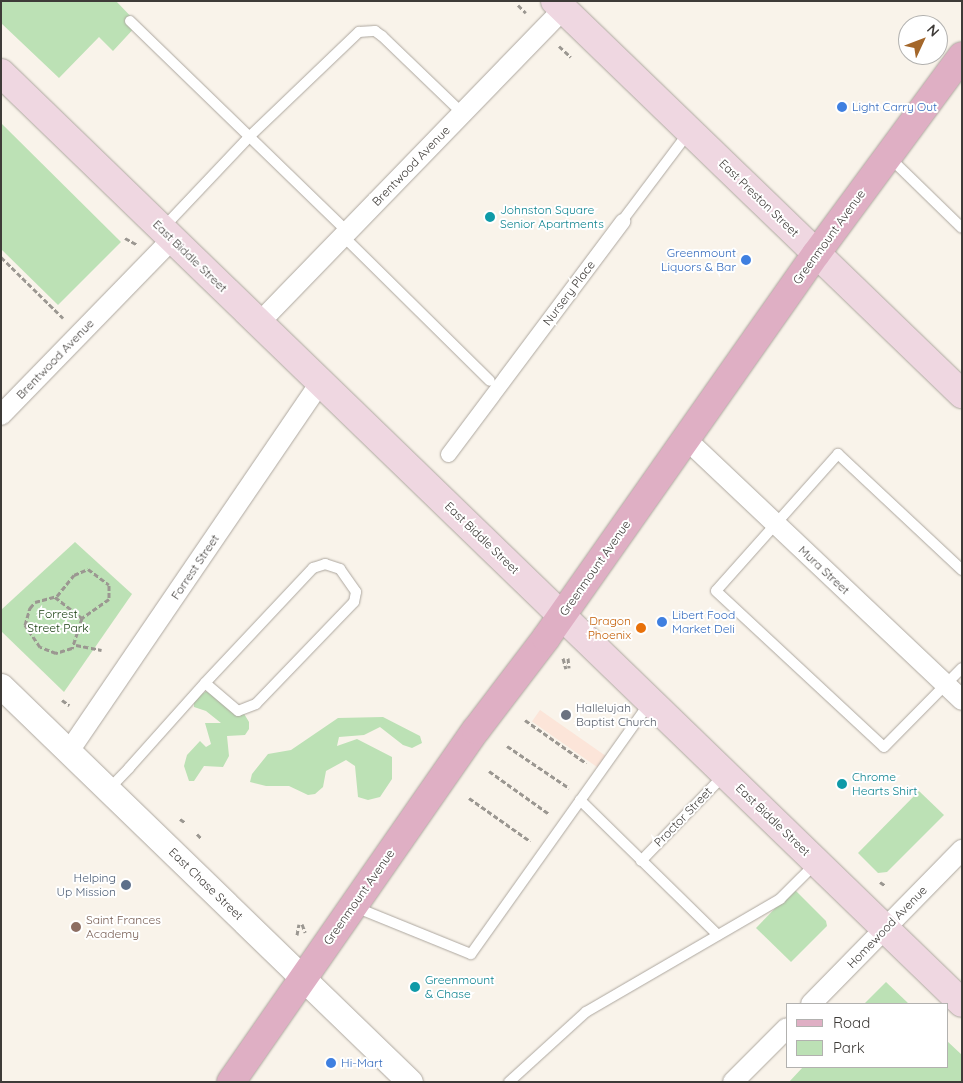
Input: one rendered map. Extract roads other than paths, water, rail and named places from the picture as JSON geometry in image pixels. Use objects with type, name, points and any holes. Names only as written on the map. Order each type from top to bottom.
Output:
[{"type":"main road","name":"East Preston Street","points":[[559,5],[962,394]]},
{"type":"main road","name":"Greenmount Avenue","points":[[232,1082],[302,977],[816,254],[962,56]]},
{"type":"main road","name":"East Biddle Street","points":[[1,73],[962,1003]]},
{"type":"street","name":"Brentwood Avenue","points":[[259,323],[462,113],[559,5]]},
{"type":"street","name":"Nursery Place","points":[[448,454],[622,221]]},
{"type":"street","name":"Brentwood Avenue","points":[[1,415],[167,234]]},
{"type":"street","name":"Forrest Street","points":[[68,751],[320,382]]},
{"type":"street","name":"Mura Street","points":[[686,439],[962,700]]},
{"type":"street","name":"East Chase Street","points":[[1,686],[410,1082]]},
{"type":"street","name":"Homewood Avenue","points":[[812,1003],[886,930],[962,850]]},
{"type":"street","points":[[733,1082],[786,1029]]},
{"type":"lane","points":[[130,21],[250,136],[490,381]]},
{"type":"lane","points":[[167,234],[250,136],[345,41],[366,30],[382,36],[462,113]]},
{"type":"lane","name":"Nursery Place","points":[[622,221],[689,131]]},
{"type":"lane","points":[[888,155],[962,228]]},
{"type":"lane","points":[[962,570],[838,454],[716,592],[884,747],[962,668]]},
{"type":"lane","points":[[109,789],[205,684],[313,568],[325,564],[340,569],[356,592],[354,602],[256,704],[238,711],[205,684]]},
{"type":"lane","points":[[353,906],[471,954],[650,702]]},
{"type":"lane","name":"Proctor Street","points":[[641,861],[725,774]]},
{"type":"lane","points":[[580,799],[718,935]]},
{"type":"lane","points":[[509,1082],[586,1012],[780,899],[817,862]]},
{"type":"place","name":"Light Carry Out","points":[[842,107]]},
{"type":"place","name":"Johnston Square Senior Apartments","points":[[490,217]]},
{"type":"place","name":"Greenmount Liquors & Bar","points":[[746,260]]},
{"type":"place","name":"Libert Food Market Deli","points":[[662,622]]},
{"type":"place","name":"Dragon Phoenix","points":[[641,628]]},
{"type":"place","name":"Hallelujah Baptist Church","points":[[566,715]]},
{"type":"place","name":"Chrome Hearts Shirt","points":[[842,784]]},
{"type":"place","name":"Helping Up Mission","points":[[126,885]]},
{"type":"place","name":"Saint Frances Academy","points":[[76,927]]},
{"type":"place","name":"Greenmount & Chase","points":[[415,987]]},
{"type":"place","name":"Hi-Mart","points":[[331,1063]]},
{"type":"park label","name":"Forrest Street Park","points":[[58,621]]}]
